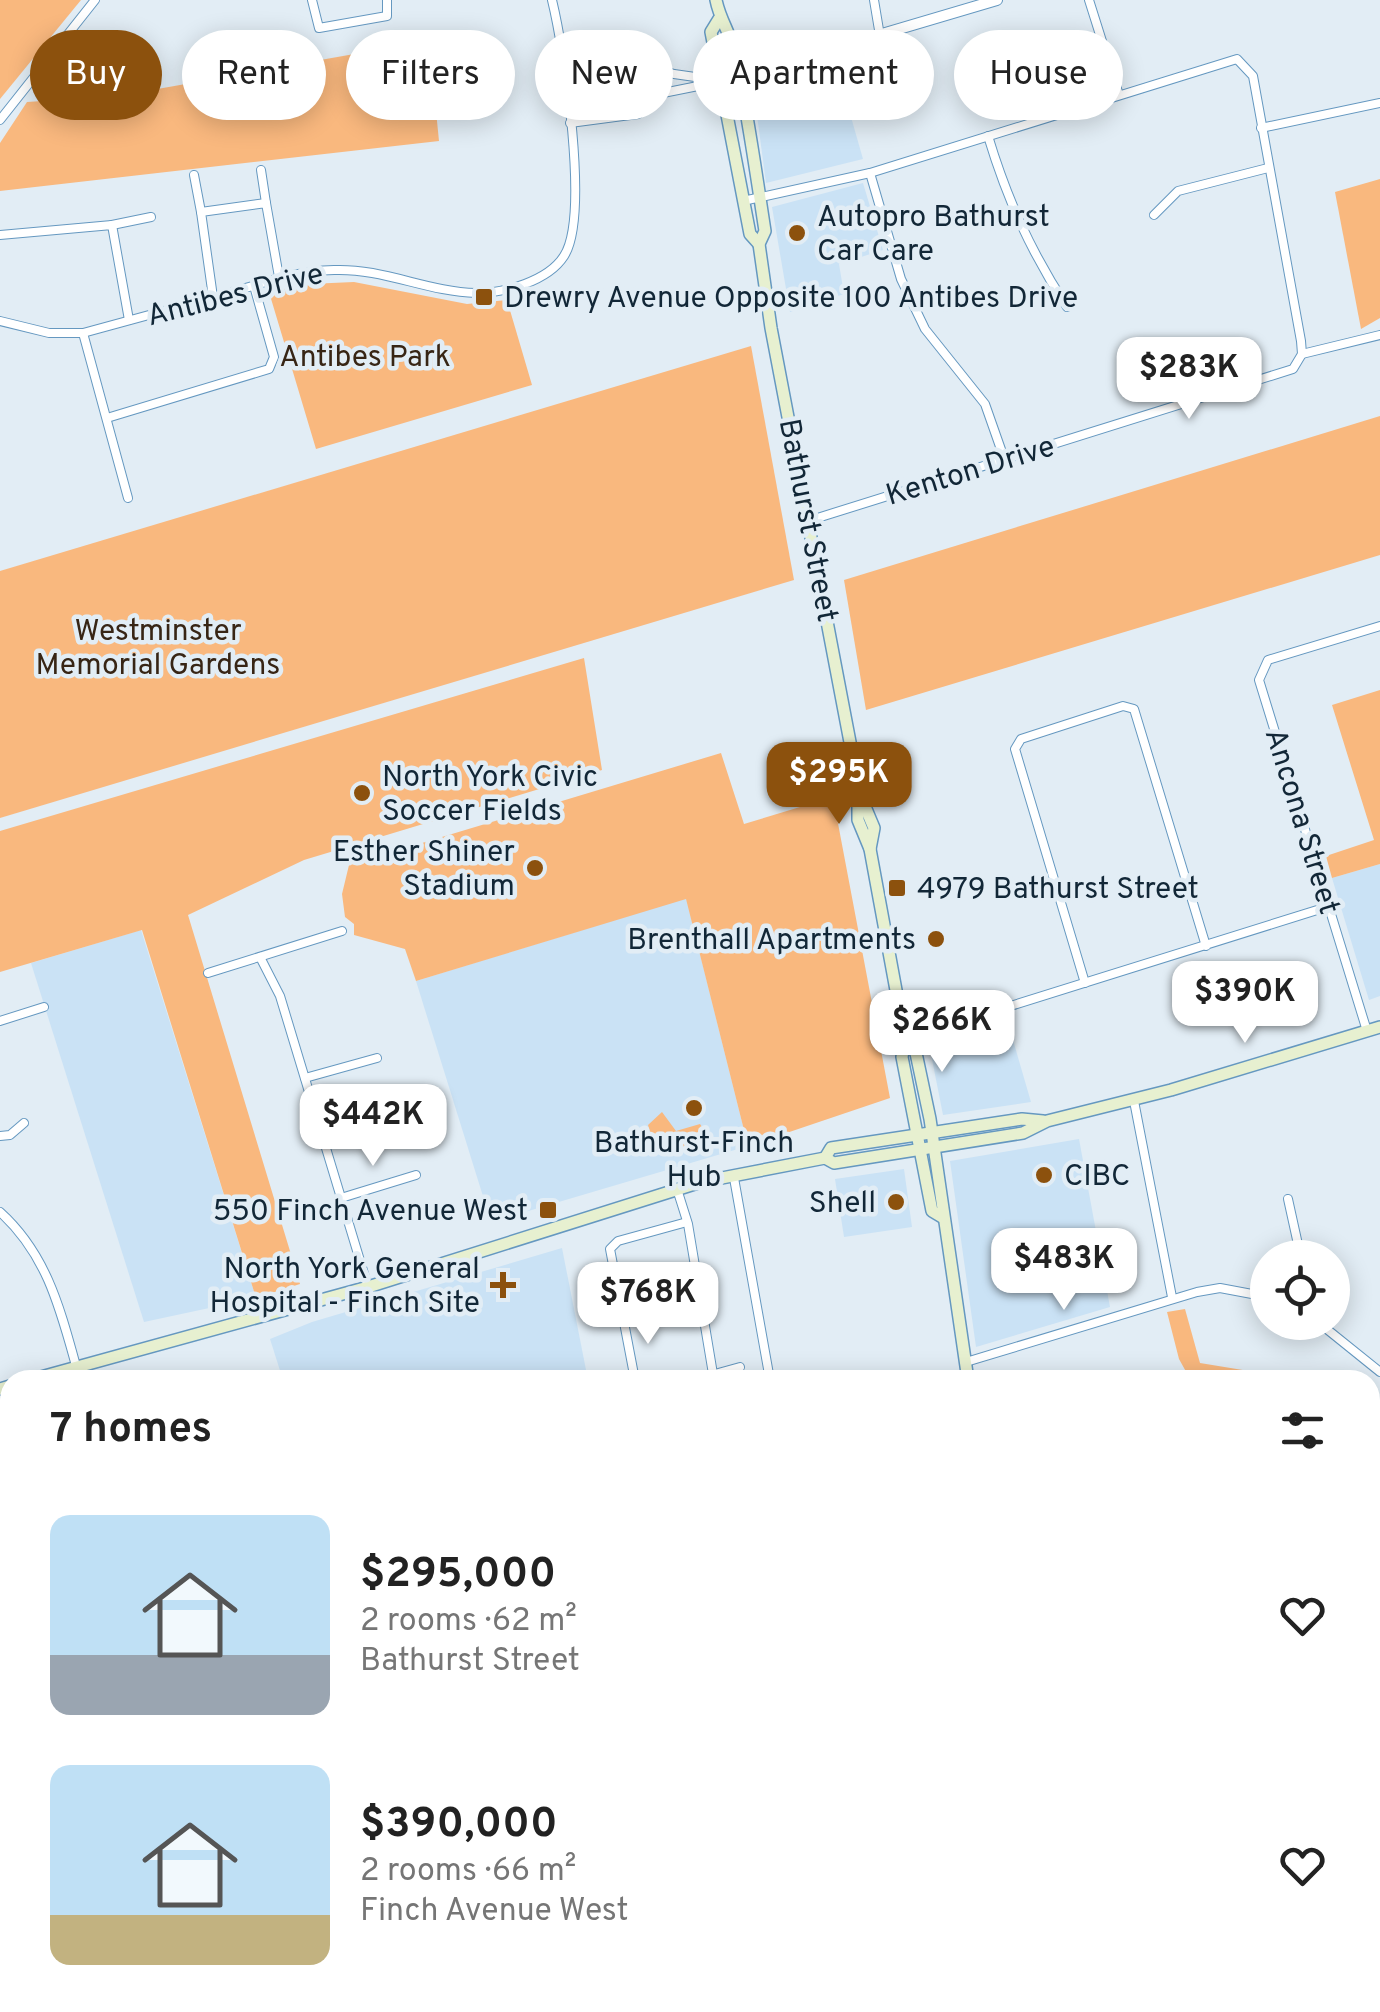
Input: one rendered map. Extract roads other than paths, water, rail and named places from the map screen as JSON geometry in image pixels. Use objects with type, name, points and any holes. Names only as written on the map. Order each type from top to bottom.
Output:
[{"type":"main road","name":"Bathurst Street","points":[[716,0],[719,19],[729,30]]},
{"type":"main road","name":"Bathurst Street","points":[[711,30],[719,19]]},
{"type":"main road","name":"Bathurst Street","points":[[730,120],[750,234],[759,244]]},
{"type":"main road","name":"Bathurst Street","points":[[747,120],[765,231],[759,244],[774,347],[860,795],[858,820],[870,849],[905,1039],[902,1058],[919,1150],[932,1211],[942,1217]]},
{"type":"main road","points":[[63,1370],[368,1287],[677,1189],[825,1158],[834,1163],[1023,1132],[1046,1121],[1134,1100],[1374,1028]]},
{"type":"main road","name":"Bathurst Street","points":[[905,1039],[916,1053],[947,1209],[942,1217],[967,1370]]},
{"type":"main road","points":[[825,1158],[831,1148],[1022,1119],[1046,1121]]},
{"type":"street","points":[[0,120],[95,0]]},
{"type":"street","points":[[312,0],[319,28],[387,16],[387,0]]},
{"type":"street","name":"Antibes Drive","points":[[552,0],[558,30]]},
{"type":"street","points":[[874,0],[879,30]]},
{"type":"street","points":[[900,30],[997,0]]},
{"type":"street","points":[[1089,0],[1098,30]]},
{"type":"street","points":[[1123,93],[1237,59],[1252,76],[1302,354]]},
{"type":"street","points":[[570,123],[638,114],[662,93],[693,87]]},
{"type":"street","points":[[1261,128],[1380,103]]},
{"type":"street","name":"Antibes Drive","points":[[0,321],[48,333],[82,332],[280,277],[358,270],[473,293],[517,286],[544,275],[564,256],[575,224],[570,120]]},
{"type":"street","points":[[743,201],[870,173],[1039,120]]},
{"type":"street","points":[[988,136],[1010,206],[1032,254],[1067,307]]},
{"type":"street","points":[[1154,215],[1178,192],[1268,168]]},
{"type":"street","points":[[261,170],[280,277]]},
{"type":"street","points":[[870,173],[901,279],[925,328],[985,404],[1004,458]]},
{"type":"street","points":[[194,175],[212,298]]},
{"type":"street","points":[[201,212],[266,203]]},
{"type":"street","points":[[0,235],[112,225],[151,217]]},
{"type":"street","points":[[112,225],[129,320]]},
{"type":"street","points":[[106,418],[269,369],[274,357],[254,286]]},
{"type":"street","points":[[82,332],[128,498]]},
{"type":"street","name":"Kenton Drive","points":[[810,520],[1286,373],[1302,354],[1380,335]]},
{"type":"street","name":"Ancona Street","points":[[1374,1028],[1330,906],[1259,680],[1260,668],[1268,660],[1380,626]]},
{"type":"street","points":[[1085,983],[1015,749],[1021,739],[1123,706],[1134,709],[1206,946]]},
{"type":"street","points":[[905,1039],[1330,906]]},
{"type":"street","points":[[208,974],[342,930]]},
{"type":"street","points":[[260,958],[280,996],[368,1287]]},
{"type":"street","points":[[0,1021],[44,1007]]},
{"type":"street","points":[[304,1078],[377,1058]]},
{"type":"street","points":[[1134,1100],[1172,1297]]},
{"type":"street","points":[[0,1136],[10,1135],[24,1123]]},
{"type":"street","points":[[341,1198],[416,1175]]},
{"type":"street","points":[[734,1178],[768,1370]]},
{"type":"street","points":[[677,1189],[687,1222],[712,1370]]},
{"type":"street","points":[[1288,1199],[1297,1240]]},
{"type":"street","points":[[0,1212],[27,1236],[46,1269],[77,1370]]},
{"type":"street","points":[[633,1370],[610,1255],[612,1246],[687,1222]]},
{"type":"street","points":[[966,1362],[1172,1297],[1220,1288],[1250,1294]]},
{"type":"street","points":[[624,1322],[701,1300]]},
{"type":"street","points":[[1340,1340],[1378,1370]]},
{"type":"street","points":[[728,1370],[740,1367]]},
{"type":"place","name":"Autopro Bathurst Car Care","points":[[797,233]]},
{"type":"place","name":"Drewry Avenue Opposite 100 Antibes Drive","points":[[484,297]]},
{"type":"place","name":"North York Civic Soccer Fields","points":[[362,793]]},
{"type":"place","name":"Esther Shiner Stadium","points":[[535,868]]},
{"type":"place","name":"4979 Bathurst Street","points":[[897,888]]},
{"type":"place","name":"Brenthall Apartments","points":[[936,939]]},
{"type":"place","name":"Bathurst-Finch Hub","points":[[694,1108]]},
{"type":"place","name":"CIBC","points":[[1044,1175]]},
{"type":"place","name":"Shell","points":[[896,1202]]},
{"type":"place","name":"550 Finch Avenue West","points":[[548,1210]]},
{"type":"place","name":"North York General Hospital - Finch Site","points":[[503,1285]]},
{"type":"park label","name":"Antibes Park","points":[[365,356]]},
{"type":"park label","name":"Westminster Memorial Gardens","points":[[158,647]]}]
